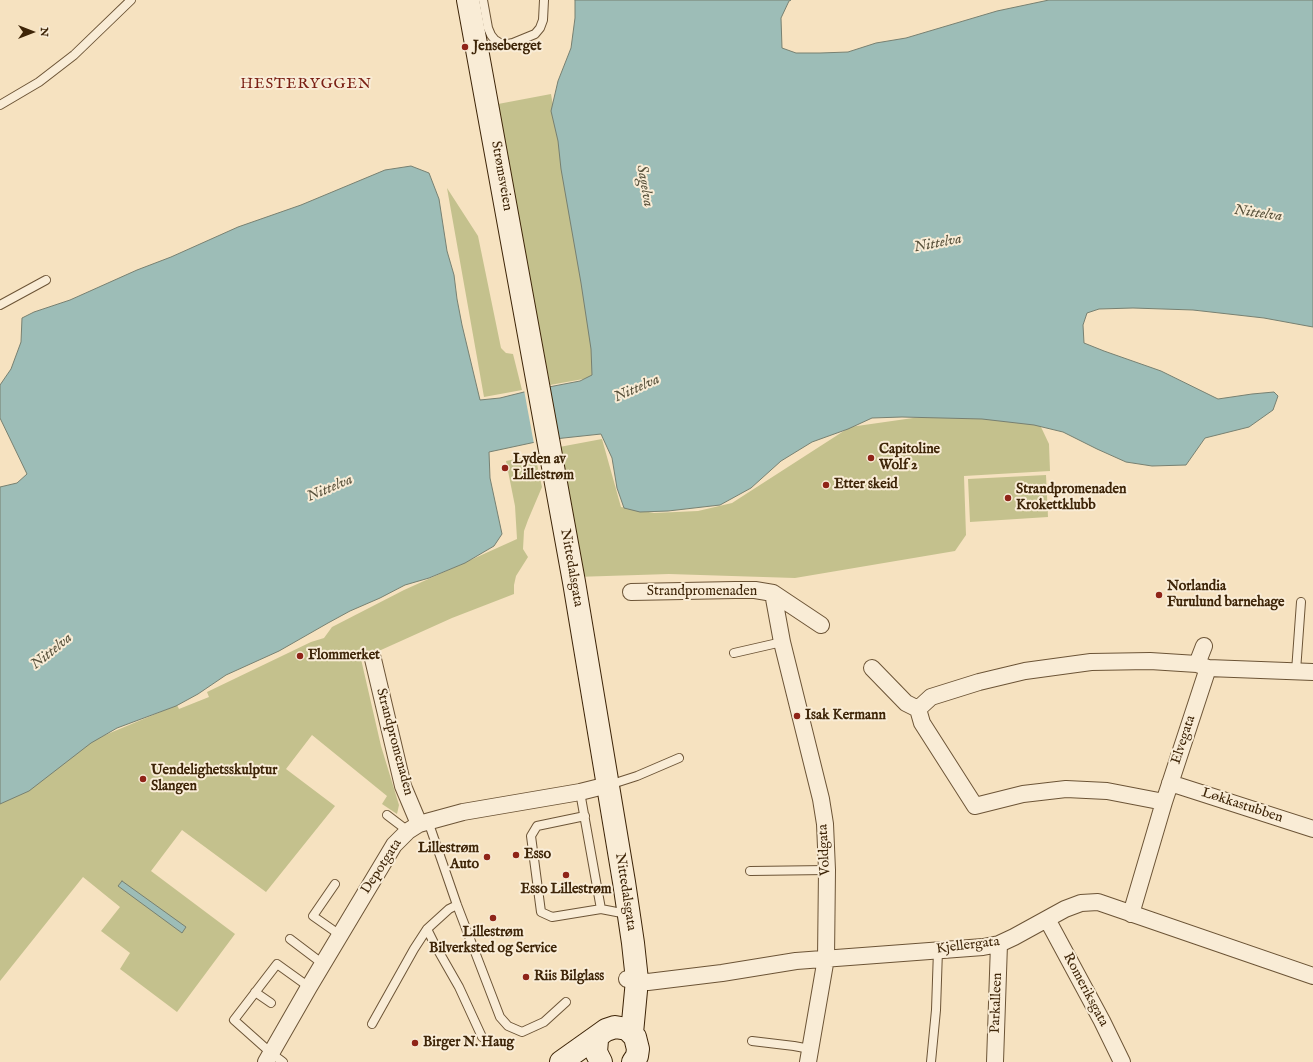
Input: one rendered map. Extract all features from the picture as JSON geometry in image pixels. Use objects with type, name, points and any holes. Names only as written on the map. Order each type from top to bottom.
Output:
[{"type":"main road","name":"Strømsveien","points":[[468,0],[532,352]]},
{"type":"main road","name":"Nittedalsgata","points":[[532,352],[555,477],[629,914],[634,952],[632,979],[632,1033]]},
{"type":"main road","name":"Nittedalsgata","points":[[604,1032],[618,1010],[632,979]]},
{"type":"main road","points":[[561,1062],[604,1032],[621,1027],[632,1033],[637,1043],[638,1049],[633,1062]]},
{"type":"main road","points":[[601,1062],[595,1046],[604,1032]]},
{"type":"street","name":"Strandpromenaden","points":[[631,592],[755,590],[773,593]]},
{"type":"street","points":[[773,593],[821,625]]},
{"type":"street","name":"Voldgata","points":[[773,593],[782,642],[821,799],[825,824],[827,870],[826,958],[809,1056]]},
{"type":"street","name":"Elvegata","points":[[1131,914],[1170,784],[1202,666],[1204,646]]},
{"type":"street","name":"Strandpromenaden","points":[[373,659],[403,786],[418,825]]},
{"type":"street","points":[[918,709],[931,697],[979,682],[1024,671],[1091,662],[1150,661],[1202,666],[1313,672]]},
{"type":"street","points":[[872,668],[906,703],[918,709],[922,723],[975,806],[1023,794],[1066,789],[1107,791],[1164,802]]},
{"type":"street","name":"Løkkastubben","points":[[1170,784],[1313,829]]},
{"type":"street","points":[[418,825],[463,812],[608,786]]},
{"type":"street","name":"Depotgata","points":[[273,1059],[309,987],[394,845],[418,825]]},
{"type":"street","name":"Kjellergata","points":[[632,979],[648,982],[664,981],[796,961],[983,947],[999,944],[1065,909],[1081,903],[1098,902],[1313,976]]},
{"type":"street","name":"Romeriksgata","points":[[1047,919],[1122,1062]]},
{"type":"street","name":"Parkalleen","points":[[995,1062],[999,944]]},
{"type":"lane","points":[[0,105],[39,82],[74,55],[130,0]]},
{"type":"lane","points":[[483,0],[488,28],[491,35],[500,44],[507,45],[529,38],[540,28],[543,20],[544,0]]},
{"type":"lane","points":[[0,306],[46,280]]},
{"type":"lane","points":[[1296,671],[1301,602]]},
{"type":"lane","points":[[734,654],[782,642]]},
{"type":"lane","points":[[608,786],[679,758]]},
{"type":"lane","points":[[580,792],[601,909]]},
{"type":"lane","points":[[387,814],[418,825],[457,905],[500,1017],[508,1026],[522,1032],[544,1022],[566,1002]]},
{"type":"lane","points":[[585,816],[537,826],[531,836],[541,912],[552,917],[601,909],[629,914]]},
{"type":"lane","points":[[750,871],[827,870]]},
{"type":"lane","points":[[335,884],[313,916],[340,935]]},
{"type":"lane","points":[[372,1024],[414,949],[427,929],[449,909],[457,905]]},
{"type":"lane","points":[[427,929],[434,945],[459,987],[482,1037]]},
{"type":"lane","points":[[290,938],[323,964]]},
{"type":"lane","points":[[931,1062],[936,1010],[938,950]]},
{"type":"lane","points":[[273,1059],[234,1020],[277,964],[309,987]]},
{"type":"lane","points":[[255,992],[271,1003]]},
{"type":"lane","points":[[752,1041],[794,1046],[809,1056]]},
{"type":"shaded area","points":[[551,94],[600,376],[550,385],[498,104]]},
{"type":"shaded area","points":[[447,188],[478,236],[501,348],[506,353],[513,354],[522,390],[484,397]]},
{"type":"shaded area","points":[[1034,412],[1049,444],[1050,471],[964,476],[966,535],[955,551],[795,578],[669,574],[575,577],[554,448],[602,439],[621,507],[654,513],[698,511],[732,503],[850,427],[948,413]]},
{"type":"shaded area","points":[[535,455],[542,487],[524,531],[523,549],[528,557],[516,576],[514,594],[452,618],[361,659],[381,746],[399,805],[397,814],[382,804],[387,796],[312,735],[286,769],[335,806],[266,892],[182,830],[151,871],[235,934],[177,1012],[120,969],[130,953],[101,931],[120,907],[83,877],[0,981],[0,798],[86,743],[177,705],[179,709],[209,697],[207,692],[311,642],[324,638],[332,627],[404,590],[517,539],[515,506],[506,461]]},
{"type":"shaded area","name":"Strandpromenaden Krokettklubb","points":[[1046,475],[1048,517],[970,522],[968,479]]},
{"type":"water","points":[[575,0],[791,0],[789,1],[781,18],[782,48],[796,53],[820,53],[848,52],[876,43],[906,38],[997,11],[1049,0],[1313,0],[1313,327],[1264,318],[1193,310],[1133,308],[1099,309],[1087,313],[1083,325],[1084,343],[1161,371],[1218,399],[1274,392],[1278,396],[1273,410],[1249,427],[1205,438],[1186,465],[1152,466],[1126,462],[1063,432],[1034,425],[982,419],[902,417],[872,418],[848,429],[812,442],[781,461],[751,488],[720,505],[668,511],[640,512],[624,508],[617,488],[612,458],[601,434],[545,440],[489,452],[490,478],[502,534],[494,546],[465,563],[429,578],[405,585],[350,611],[279,651],[226,675],[198,694],[176,706],[117,728],[91,743],[29,791],[0,804],[0,487],[17,483],[27,474],[0,418],[0,385],[11,369],[21,342],[22,318],[34,312],[70,300],[238,227],[301,205],[385,170],[411,166],[429,173],[439,199],[447,251],[454,275],[462,325],[480,400],[500,398],[580,381],[592,375],[591,349],[581,283],[561,169],[558,141],[551,111],[558,81],[571,48],[575,18]]},
{"type":"water","points":[[122,881],[186,927],[182,933],[118,886]]},
{"type":"pier","points":[[547,385],[545,442],[534,444],[524,390]]},
{"type":"place","name":"Jenseberget","points":[[465,47]]},
{"type":"place","name":"Capitoline Wolf 2","points":[[871,458]]},
{"type":"place","name":"Lyden av Lillestrøm","points":[[505,468]]},
{"type":"place","name":"Etter skeid","points":[[826,485]]},
{"type":"place","name":"Strandpromenaden Krokettklubb","points":[[1008,498]]},
{"type":"place","name":"Norlandia Furulund barnehage","points":[[1159,595]]},
{"type":"place","name":"Flommerket","points":[[300,656]]},
{"type":"place","name":"Isak Kermann","points":[[797,716]]},
{"type":"place","name":"Uendelighetsskulptur Slangen","points":[[143,779]]},
{"type":"place","name":"Esso","points":[[516,855]]},
{"type":"place","name":"Lillestrøm Auto","points":[[487,857]]},
{"type":"place","name":"Esso Lillestrøm","points":[[566,875]]},
{"type":"place","name":"Lillestrøm Bilverksted og Service","points":[[493,918]]},
{"type":"place","name":"Riis Bilglass","points":[[526,977]]},
{"type":"place","name":"Birger N. Haug","points":[[415,1043]]},
{"type":"district","name":"HESTERYGGEN","points":[[306,85]]},
{"type":"water label","name":"Sagelva","points":[[644,186]]},
{"type":"water label","name":"Nittelva","points":[[1258,214]]},
{"type":"water label","name":"Nittelva","points":[[938,244]]},
{"type":"water label","name":"Nittelva","points":[[637,389]]},
{"type":"water label","name":"Nittelva","points":[[330,489]]},
{"type":"water label","name":"Nittelva","points":[[52,652]]}]
